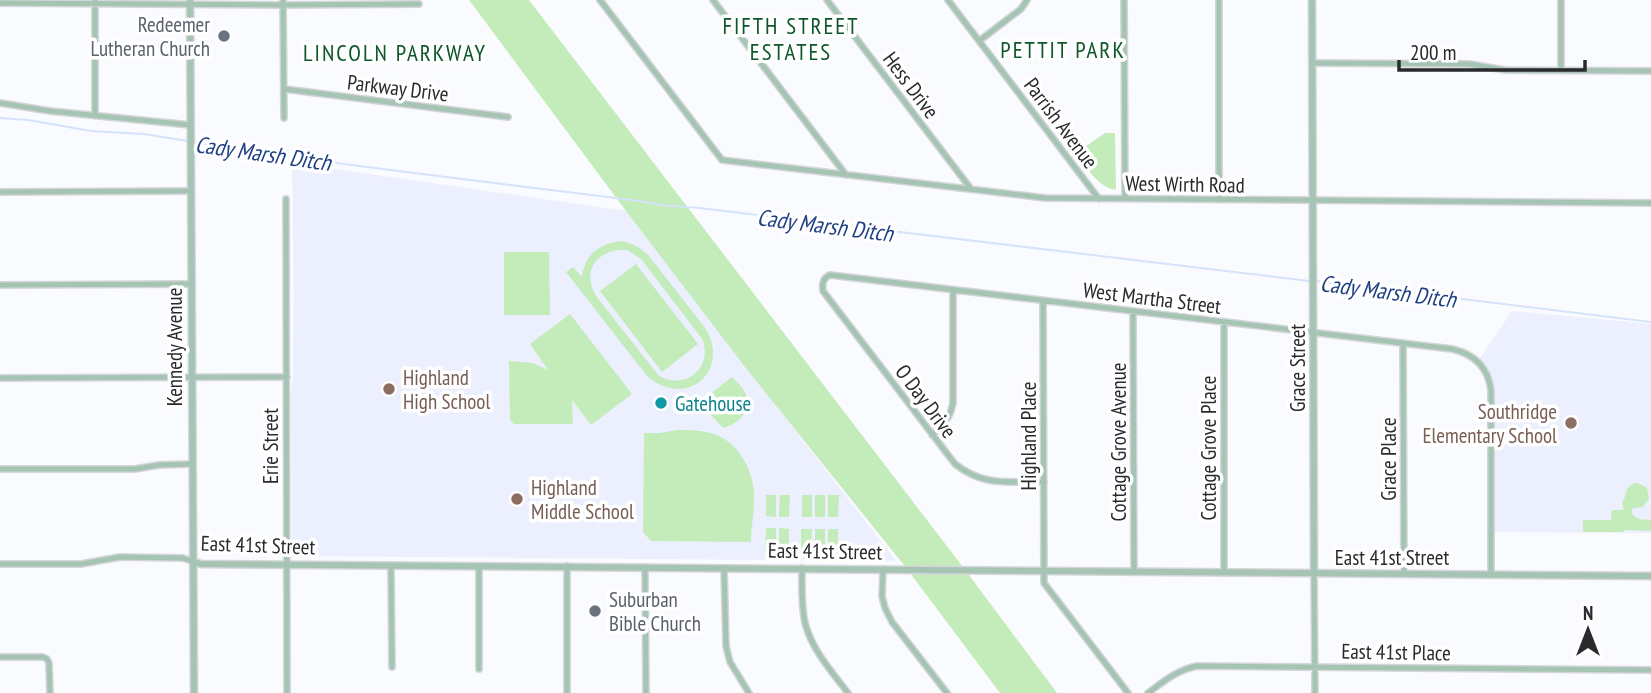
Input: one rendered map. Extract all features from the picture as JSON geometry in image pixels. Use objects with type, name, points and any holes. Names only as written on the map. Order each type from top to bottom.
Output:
[{"type":"street","name":"West Wirth Road","points":[[600,0],[722,160],[1045,198],[1651,203]]},
{"type":"street","points":[[713,0],[846,174]]},
{"type":"street","name":"Hess Drive","points":[[827,0],[971,189]]},
{"type":"street","name":"Parrish Avenue","points":[[948,0],[1099,199]]},
{"type":"street","points":[[979,41],[1021,9],[1027,0]]},
{"type":"street","points":[[1124,0],[1125,199]]},
{"type":"street","points":[[1219,0],[1219,200]]},
{"type":"street","name":"Grace Street","points":[[1312,0],[1315,693]]},
{"type":"street","points":[[1561,0],[1561,70]]},
{"type":"street","points":[[94,2],[95,116]]},
{"type":"street","name":"Kennedy Avenue","points":[[190,2],[194,693]]},
{"type":"street","points":[[0,3],[419,4]]},
{"type":"street","points":[[283,3],[284,118]]},
{"type":"street","points":[[1313,63],[1469,64],[1505,70],[1651,71]]},
{"type":"street","name":"Parkway Drive","points":[[284,89],[508,117]]},
{"type":"street","points":[[0,103],[50,111],[190,125]]},
{"type":"street","points":[[0,192],[190,191]]},
{"type":"street","name":"Erie Street","points":[[286,200],[287,693]]},
{"type":"street","name":"West Martha Street","points":[[823,281],[830,275],[1460,351],[1478,361],[1488,376],[1491,390],[1491,575]]},
{"type":"street","name":"O Day Drive","points":[[823,281],[822,291],[955,464],[978,479],[1044,482]]},
{"type":"street","points":[[0,285],[191,284]]},
{"type":"street","points":[[932,435],[950,416],[953,403],[953,290]]},
{"type":"street","name":"Highland Place","points":[[1043,301],[1044,571]]},
{"type":"street","name":"Cottage Grove Avenue","points":[[1133,312],[1134,572]]},
{"type":"street","name":"Cottage Grove Place","points":[[1224,323],[1224,573]]},
{"type":"street","name":"Grace Place","points":[[1404,344],[1404,574]]},
{"type":"street","points":[[0,378],[286,377]]},
{"type":"street","points":[[0,469],[135,469],[192,464]]},
{"type":"street","name":"East 41st Street","points":[[0,564],[81,564],[120,557],[183,558],[201,564],[1651,576]]},
{"type":"street","points":[[391,565],[392,667]]},
{"type":"street","points":[[479,566],[479,669]]},
{"type":"street","points":[[566,566],[567,693]]},
{"type":"street","points":[[645,567],[646,693]]},
{"type":"street","points":[[724,568],[726,646],[730,662],[749,693]]},
{"type":"street","points":[[802,568],[806,625],[823,660],[848,693]]},
{"type":"street","points":[[883,569],[882,596],[892,622],[947,693]]},
{"type":"street","points":[[1044,571],[1044,583],[1128,693]]},
{"type":"street","points":[[0,657],[47,659],[50,693]]},
{"type":"street","name":"East 41st Place","points":[[1148,693],[1173,674],[1197,666],[1651,670]]},
{"type":"shaded area","points":[[292,163],[626,211],[896,561],[292,556]]},
{"type":"shaded area","name":"Southridge Elementary School","points":[[1512,311],[1651,324],[1651,533],[1492,532],[1491,390],[1478,361]]},
{"type":"green space","points":[[469,0],[529,0],[1057,693],[1000,693],[907,569],[745,367]]},
{"type":"green space","points":[[1105,133],[1115,133],[1116,190],[1098,181],[1076,153]]},
{"type":"green space","points":[[622,241],[630,243],[649,256],[706,329],[712,345],[713,360],[700,381],[689,387],[675,389],[661,385],[647,376],[566,272],[573,267],[582,277],[586,262],[595,251],[607,244]],"holes":[[[627,250],[641,259],[703,340],[704,360],[700,368],[687,379],[669,380],[659,376],[592,288],[591,273],[597,261],[609,252]]]},
{"type":"green space","points":[[504,252],[549,252],[550,315],[504,315]]},
{"type":"green space","points":[[636,264],[698,344],[662,372],[600,291]]},
{"type":"green space","points":[[570,314],[632,394],[591,425],[572,400],[573,424],[514,424],[510,420],[509,361],[533,363],[548,370],[530,344]]},
{"type":"green space","points":[[732,377],[745,392],[747,407],[734,424],[723,428],[697,404]]},
{"type":"green space","points":[[677,430],[716,435],[740,453],[751,476],[754,492],[751,542],[651,541],[643,532],[644,433]]},
{"type":"green space","points":[[1638,483],[1647,488],[1649,499],[1643,507],[1633,508],[1631,513],[1638,519],[1651,520],[1651,531],[1583,532],[1583,520],[1611,520],[1612,510],[1624,510],[1622,503],[1627,490],[1630,485]]},
{"type":"green space","points":[[766,495],[776,495],[776,517],[766,516]]},
{"type":"green space","points":[[780,495],[790,495],[789,517],[779,517]]},
{"type":"green space","points":[[802,495],[812,495],[812,517],[802,517]]},
{"type":"green space","points":[[815,495],[825,495],[825,517],[815,517]]},
{"type":"green space","points":[[828,495],[839,495],[838,517],[828,517]]},
{"type":"green space","points":[[766,528],[776,528],[776,550],[765,550]]},
{"type":"green space","points":[[779,528],[789,529],[789,551],[779,551]]},
{"type":"green space","points":[[801,529],[812,529],[811,551],[801,551]]},
{"type":"green space","points":[[815,529],[825,529],[825,551],[815,551]]},
{"type":"green space","points":[[828,529],[838,529],[838,551],[828,551]]},
{"type":"waterway","name":"Cady Marsh Ditch","points":[[0,118],[188,141]]},
{"type":"waterway","name":"Cady Marsh Ditch","points":[[193,142],[660,205],[1309,281]]},
{"type":"waterway","name":"Cady Marsh Ditch","points":[[1315,281],[1651,322]]},
{"type":"place","name":"Redeemer Lutheran Church","points":[[224,36]]},
{"type":"place","name":"Highland High School","points":[[389,389]]},
{"type":"place","name":"Gatehouse","points":[[661,403]]},
{"type":"place","name":"Southridge Elementary School","points":[[1571,423]]},
{"type":"place","name":"Highland Middle School","points":[[517,499]]},
{"type":"place","name":"Suburban Bible Church","points":[[595,611]]},
{"type":"district","name":"FIFTH STREET ESTATES","points":[[791,38]]},
{"type":"district","name":"PETTIT PARK","points":[[1063,49]]},
{"type":"district","name":"LINCOLN PARKWAY","points":[[395,52]]}]
